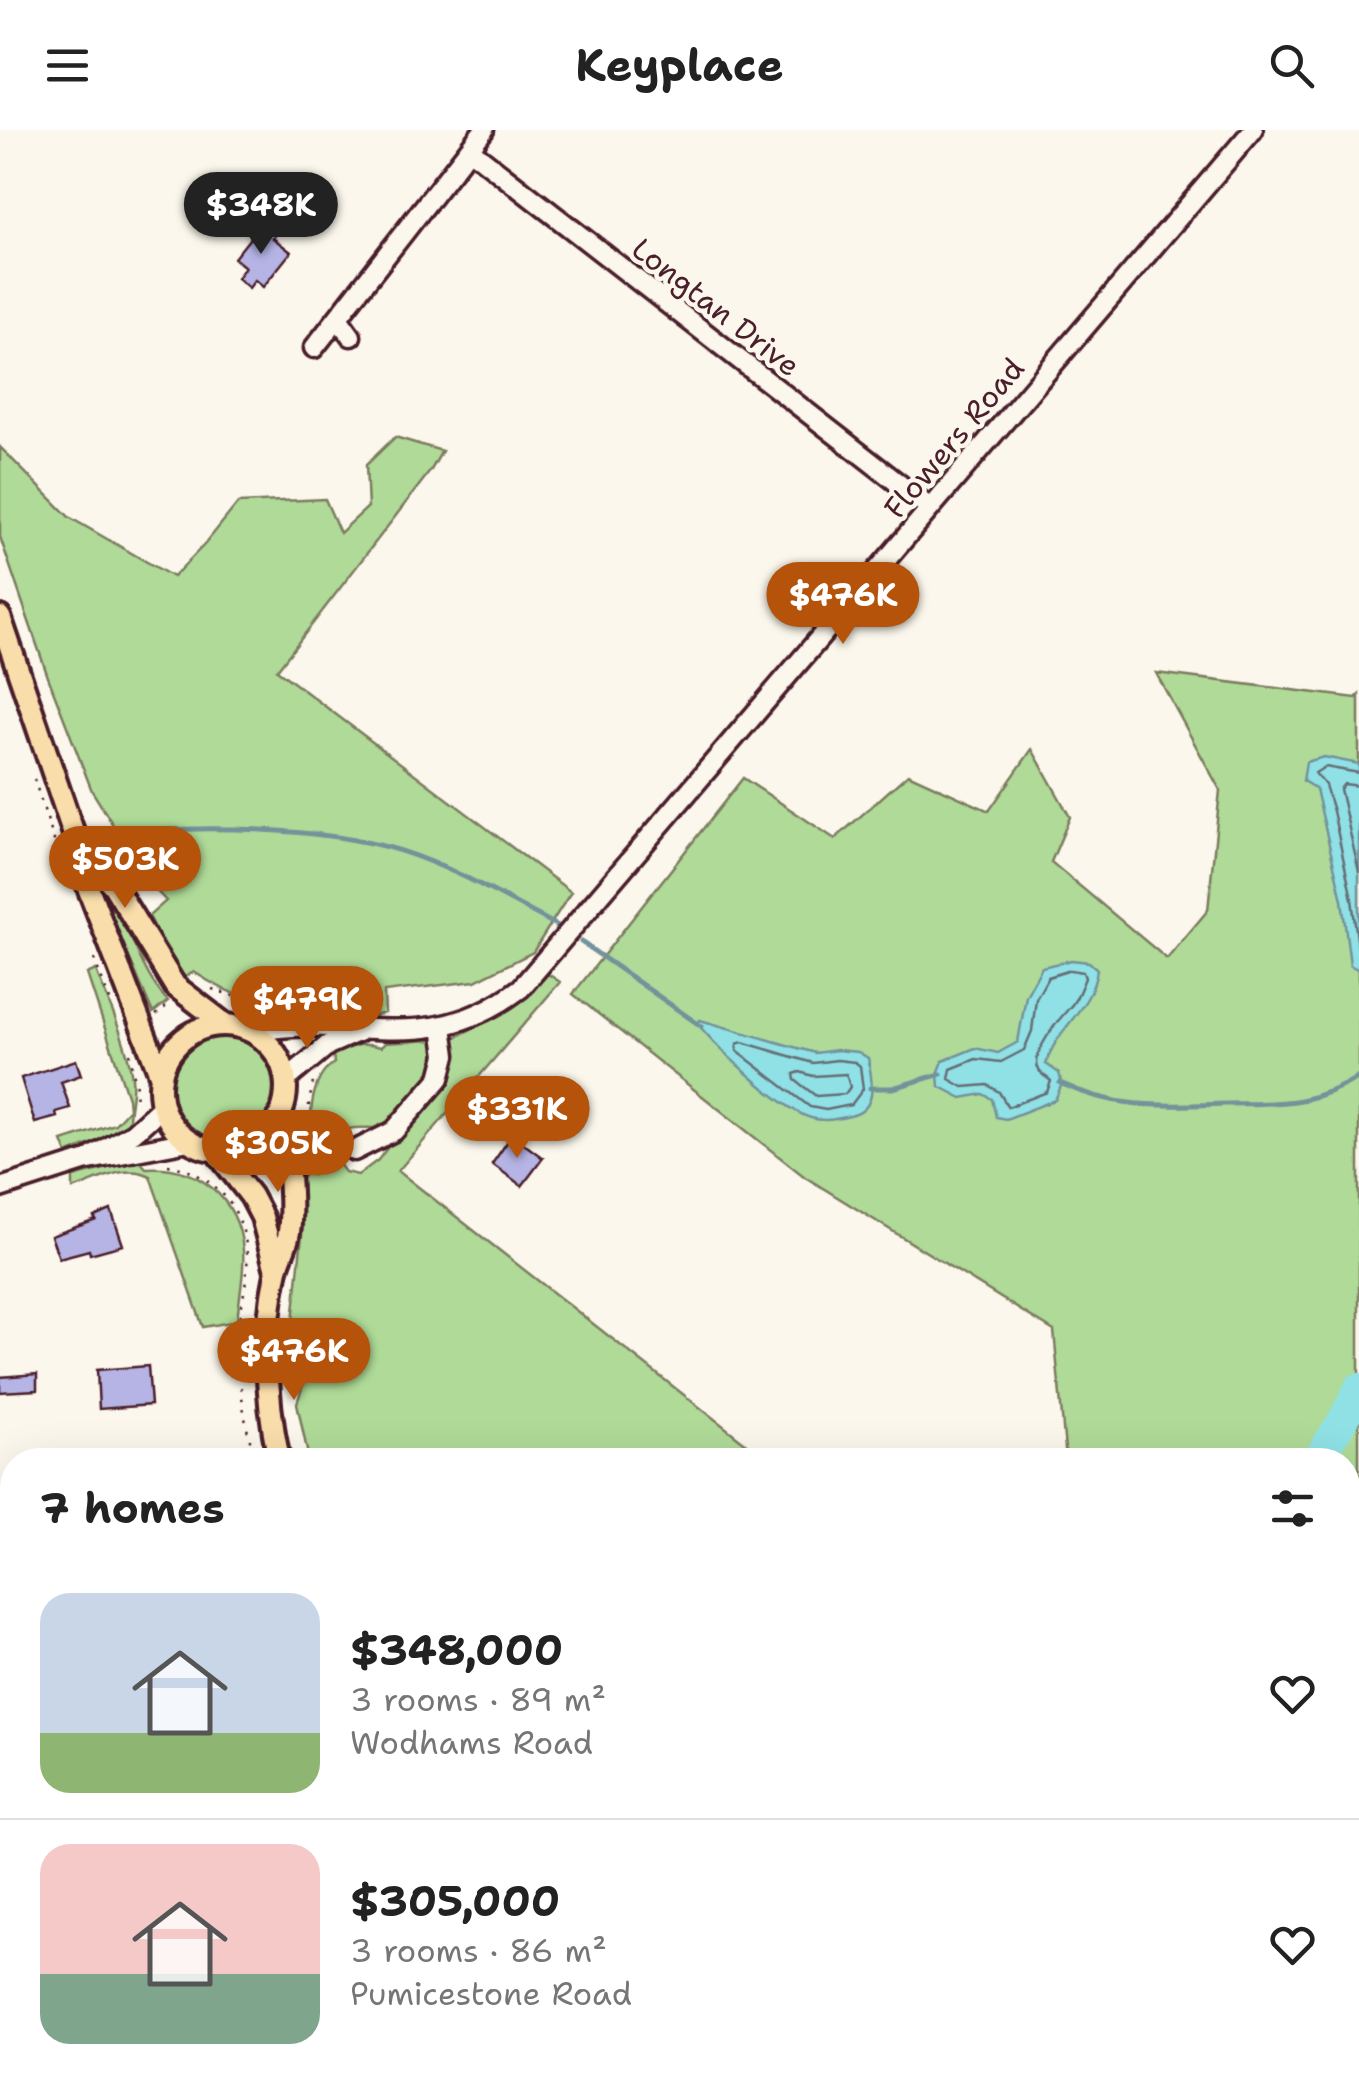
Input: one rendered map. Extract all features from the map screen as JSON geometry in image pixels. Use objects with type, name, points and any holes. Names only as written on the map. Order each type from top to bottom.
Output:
[{"type":"main road","points":[[0,617],[90,890],[161,1077],[163,1106],[169,1120],[189,1141],[215,1150],[235,1150],[254,1143],[270,1130],[281,1113]]},
{"type":"main road","points":[[78,846],[114,886],[164,973],[181,992],[226,1025],[252,1032],[269,1044],[280,1060],[286,1080],[281,1113],[287,1136],[289,1234],[276,1271],[268,1389],[277,1448]]},
{"type":"main road","points":[[161,1077],[178,1045],[192,1034],[226,1025]]},
{"type":"main road","points":[[215,1150],[244,1185],[262,1218],[276,1271]]},
{"type":"street","points":[[314,348],[484,130]]},
{"type":"street","name":"Flowers Road","points":[[252,1032],[279,1027],[361,1031],[442,1027],[479,1016],[521,988],[1253,130]]},
{"type":"street","name":"Longtan Drive","points":[[469,149],[930,508]]},
{"type":"street","points":[[338,318],[351,336]]},
{"type":"street","points":[[354,1151],[394,1130],[440,1078],[446,1055],[442,1027]]},
{"type":"street","name":"Flowers Road","points":[[286,1080],[328,1045],[361,1031]]},
{"type":"street","points":[[84,1162],[133,1134],[163,1106]]},
{"type":"street","points":[[0,1188],[84,1162],[189,1141]]},
{"type":"path","points":[[206,985],[234,999],[285,1012]]},
{"type":"path","points":[[141,1024],[166,1008],[181,992]]},
{"type":"path","points":[[288,1169],[309,1171],[309,1103],[316,1075]]},
{"type":"path","points":[[226,1198],[244,1185]]},
{"type":"green space","points":[[395,437],[442,451],[277,670],[571,892],[533,952],[475,981],[384,992],[385,1013],[365,1018],[322,1018],[320,1008],[254,1001],[194,972],[185,977],[174,965],[149,916],[166,901],[147,881],[143,856],[113,825],[92,791],[0,537],[0,447],[69,517],[173,577],[238,503],[325,499],[340,533],[368,507],[366,465]]},
{"type":"green space","points":[[1156,673],[1356,698],[1359,695],[1359,1448],[1065,1448],[1054,1331],[805,1177],[573,994],[743,778],[835,839],[908,774],[989,811],[1032,749],[1070,817],[1051,862],[1167,959],[1208,910],[1220,790]]},
{"type":"green space","points":[[103,897],[122,920],[149,976],[168,1001],[153,1013]]},
{"type":"green space","points":[[96,970],[130,1064],[129,1126],[67,1154],[62,1141],[115,1124],[129,1109],[87,974]]},
{"type":"green space","points":[[548,974],[560,982],[398,1171],[752,1448],[306,1448],[297,1403],[318,1340],[291,1340],[303,1226],[302,1179],[305,1174],[312,1175],[311,1114],[317,1085],[334,1063],[333,1053],[345,1048],[432,1040],[437,1044],[430,1081],[406,1110],[387,1127],[354,1128],[340,1134],[335,1146],[341,1166],[345,1172],[358,1175],[378,1160],[452,1063],[452,1039],[510,1009]]},
{"type":"green space","points":[[222,1037],[241,1041],[258,1052],[269,1069],[273,1088],[269,1107],[258,1124],[241,1135],[222,1139],[203,1135],[186,1124],[175,1107],[171,1088],[175,1069],[186,1052],[203,1041]]},
{"type":"green space","points":[[139,1160],[146,1168],[165,1168],[198,1178],[224,1200],[240,1231],[243,1250],[237,1321],[203,1327],[150,1176],[121,1172],[73,1189],[73,1177]]},
{"type":"water","points":[[1324,757],[1359,764],[1359,970],[1350,965],[1342,900],[1316,789],[1303,781],[1306,762]]},
{"type":"water","points":[[1071,960],[1089,962],[1097,969],[1089,995],[1058,1039],[1046,1064],[1059,1073],[1062,1084],[1055,1100],[1006,1119],[996,1117],[992,1099],[983,1094],[962,1098],[939,1086],[943,1061],[975,1048],[998,1053],[1018,1042],[1026,996],[1042,967]]},
{"type":"water","points":[[700,1020],[815,1053],[858,1052],[868,1058],[872,1084],[866,1107],[850,1116],[826,1120],[799,1113],[719,1047],[698,1024]]},
{"type":"building","points":[[262,223],[291,252],[263,287],[255,280],[249,288],[237,278],[245,267],[234,258]]},
{"type":"building","points":[[76,1060],[81,1075],[61,1082],[70,1108],[56,1112],[57,1117],[35,1123],[21,1078]]},
{"type":"building","points":[[512,1135],[543,1158],[522,1186],[492,1164]]},
{"type":"building","points":[[111,1210],[123,1245],[59,1258],[51,1236],[96,1220],[94,1217]]},
{"type":"building","points":[[148,1366],[151,1405],[99,1409],[97,1370]]},
{"type":"building","points":[[37,1374],[37,1390],[0,1392],[0,1377]]},
{"type":"waterway","points":[[111,837],[217,829],[297,833],[370,843],[442,867],[560,927]]},
{"type":"waterway","points":[[581,942],[701,1026]]},
{"type":"waterway","points":[[870,1088],[893,1088],[941,1074]]},
{"type":"waterway","points":[[1060,1083],[1122,1102],[1182,1105],[1295,1101],[1326,1093],[1359,1077]]},
{"type":"waterway","points":[[1325,1448],[1359,1388]]}]
